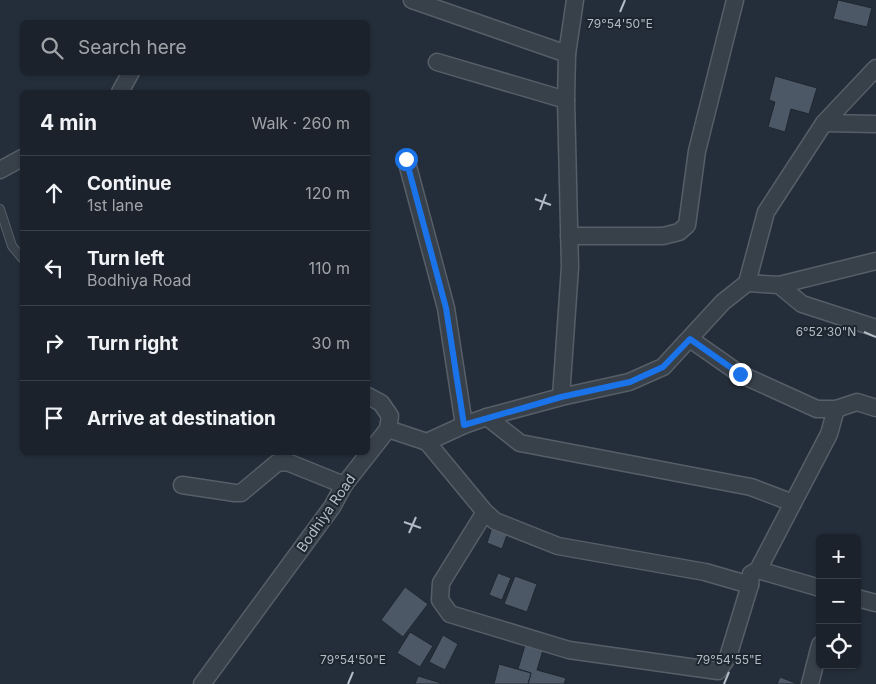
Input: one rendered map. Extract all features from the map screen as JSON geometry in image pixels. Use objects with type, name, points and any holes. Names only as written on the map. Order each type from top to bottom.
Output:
[{"type":"street","points":[[412,0],[567,54]]},
{"type":"street","points":[[561,397],[570,267],[566,100],[567,54],[575,0]]},
{"type":"street","points":[[569,236],[663,236],[679,232],[687,225],[697,151],[736,0]]},
{"type":"street","points":[[437,62],[566,100]]},
{"type":"street","points":[[427,442],[487,417],[561,397],[630,382],[663,367],[723,302],[747,283],[766,212],[824,123],[876,68]]},
{"type":"street","points":[[121,90],[129,75]]},
{"type":"street","points":[[824,123],[876,124]]},
{"type":"street","points":[[0,170],[20,159]]},
{"type":"street","points":[[406,159],[446,308],[464,425]]},
{"type":"street","points":[[747,283],[779,285],[876,261]]},
{"type":"street","points":[[779,285],[802,304],[876,328]]},
{"type":"street","points":[[690,339],[740,374],[817,409],[836,409],[857,402],[876,408]]},
{"type":"street","points":[[370,397],[381,403],[390,416],[388,430],[427,442],[485,512],[495,521],[558,546],[705,572],[750,585]]},
{"type":"street","points":[[485,512],[441,583],[440,600],[450,614],[569,650],[718,671],[728,657],[750,585],[751,574],[758,570],[793,504],[829,434],[836,409]]},
{"type":"street","points":[[487,417],[520,444],[751,487],[793,504]]},
{"type":"street","name":"Bodhiya Road","points":[[370,452],[388,430]]},
{"type":"street","name":"Bodhiya Road","points":[[202,684],[332,507],[344,485],[368,455]]},
{"type":"street","points":[[182,485],[241,493],[277,462],[287,462],[344,485]]},
{"type":"street","points":[[758,570],[816,587]]},
{"type":"street","points":[[861,599],[876,603]]},
{"type":"street","points":[[810,684],[816,661]]},
{"type":"lane","points":[[0,209],[12,246],[20,256]]},
{"type":"building","points":[[838,0],[872,8],[867,27],[833,19]]},
{"type":"building","points":[[775,76],[817,88],[809,114],[791,109],[785,132],[768,127],[775,102],[769,100]]},
{"type":"building","points":[[493,524],[509,529],[502,549],[487,543]]},
{"type":"building","points":[[498,573],[511,578],[502,600],[489,595]]},
{"type":"building","points":[[515,576],[537,584],[527,612],[504,604]]},
{"type":"building","points":[[405,587],[428,604],[403,637],[381,620]]},
{"type":"building","points":[[410,632],[433,646],[420,667],[397,653]]},
{"type":"building","points":[[443,635],[458,644],[445,670],[429,662]]},
{"type":"building","points":[[526,642],[544,647],[537,670],[566,678],[564,684],[528,684],[531,673],[518,669]]},
{"type":"building","points":[[499,664],[531,673],[528,684],[494,684]]},
{"type":"building","points":[[418,676],[441,683],[415,684]]},
{"type":"building","points":[[780,677],[798,684],[777,684]]},
{"type":"route","points":[[406,159],[446,308],[464,425],[561,397],[630,382],[663,367],[690,339],[740,374]]}]
